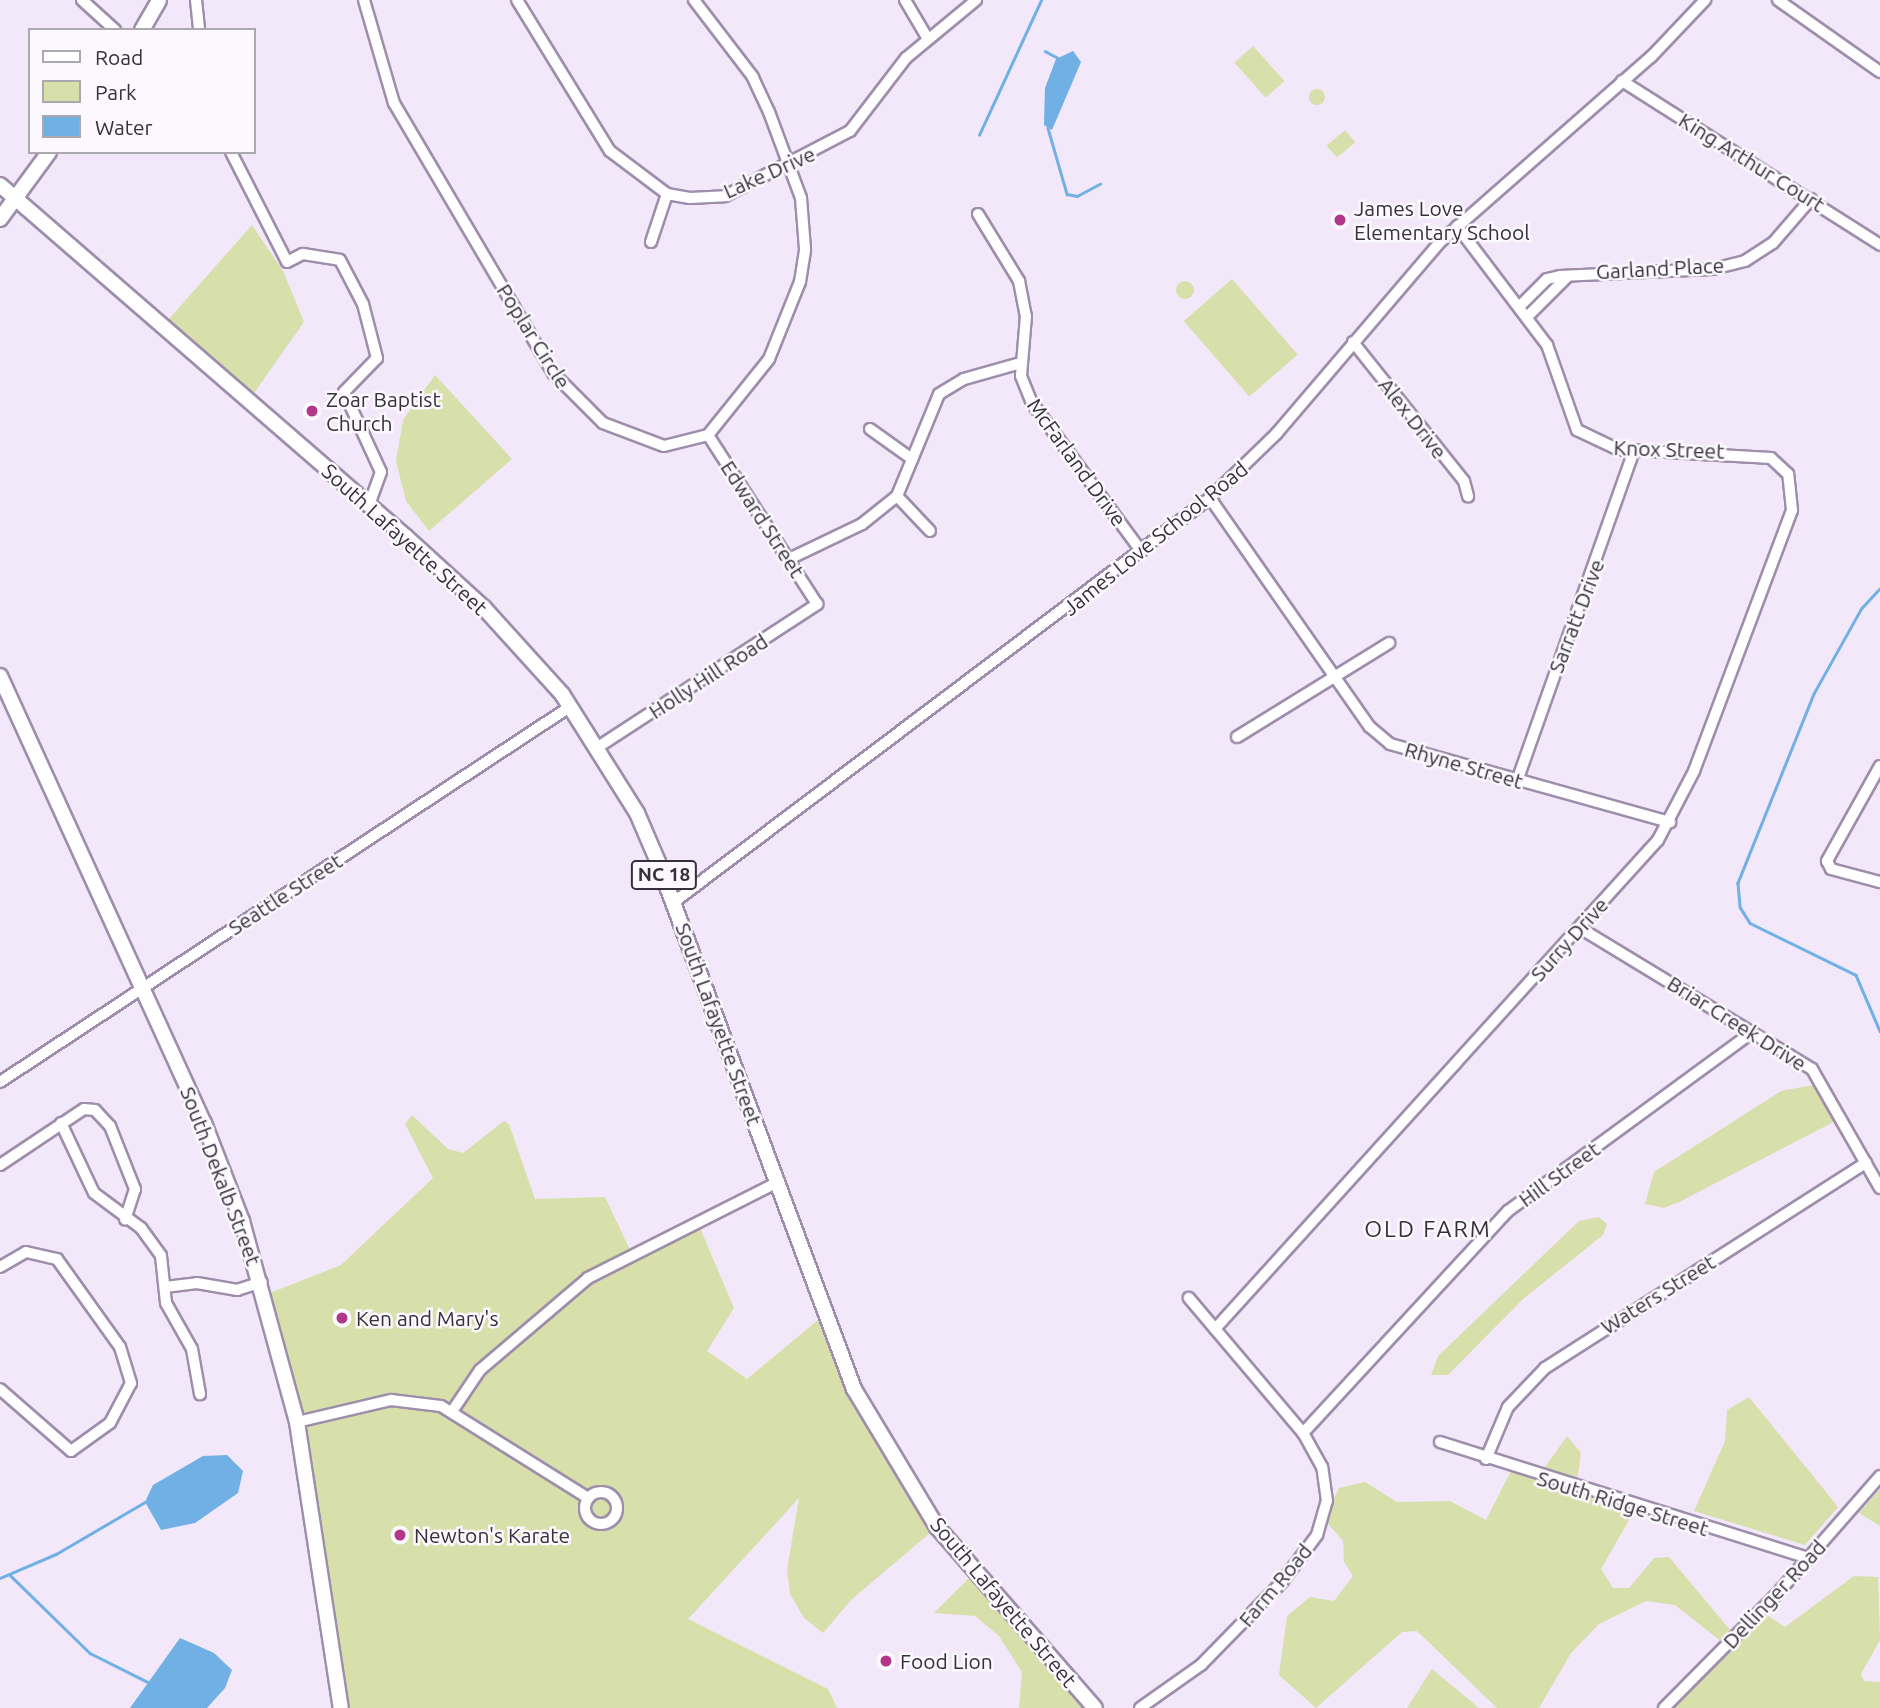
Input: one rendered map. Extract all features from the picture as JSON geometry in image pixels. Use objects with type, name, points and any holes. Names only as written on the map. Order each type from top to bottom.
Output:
[{"type":"main road","points":[[143,28],[159,0]]},
{"type":"main road","points":[[0,219],[47,154]]},
{"type":"main road","name":"South Lafayette Street","points":[[0,185],[484,608],[571,706],[637,813],[674,902],[854,1389],[903,1476],[974,1573],[1095,1708]]},
{"type":"main road","name":"South Dekalb Street","points":[[0,676],[204,1123],[261,1282],[297,1422],[341,1708]]},
{"type":"street","points":[[82,0],[113,28]]},
{"type":"street","points":[[196,0],[199,28]]},
{"type":"street","name":"Poplar Circle","points":[[365,0],[394,103],[553,373],[577,402],[620,433],[664,446],[708,435]]},
{"type":"street","points":[[517,0],[553,68],[610,151],[667,194],[651,243]]},
{"type":"street","points":[[694,0],[753,77],[801,198],[800,282],[769,359],[708,435]]},
{"type":"street","points":[[905,0],[928,39]]},
{"type":"street","name":"Lake Drive","points":[[667,194],[725,196],[789,166],[850,131],[928,39],[976,0]]},
{"type":"street","name":"James Love School Road","points":[[674,902],[1210,498],[1277,433],[1353,342],[1457,226],[1622,81],[1705,0]]},
{"type":"street","points":[[1778,0],[1880,72]]},
{"type":"street","name":"King Arthur Court","points":[[1622,81],[1880,245]]},
{"type":"street","points":[[232,154],[287,262],[303,254],[340,260],[363,304],[377,358],[344,392],[381,472],[381,487],[369,505]]},
{"type":"street","name":"Garland Place","points":[[1520,306],[1547,279],[1730,266],[1773,243],[1811,199]]},
{"type":"street","name":"McFarland Drive","points":[[978,214],[1020,281],[1026,316],[1021,363],[1032,403],[1141,551]]},
{"type":"street","name":"Knox Street","points":[[1457,226],[1520,306],[1557,365],[1577,430],[1600,445],[1634,451],[1758,454],[1788,474]]},
{"type":"street","name":"Garland Place","points":[[1527,317],[1568,276]]},
{"type":"street","name":"Alex Drive","points":[[1353,342],[1464,481],[1468,496]]},
{"type":"street","points":[[789,559],[862,524],[897,496],[939,394],[964,379],[1021,363]]},
{"type":"street","points":[[870,429],[912,459]]},
{"type":"street","name":"Edward Street","points":[[708,435],[817,604]]},
{"type":"street","name":"Sarratt Drive","points":[[1517,781],[1634,451]]},
{"type":"street","name":"Surry Drive","points":[[1215,1329],[1580,928],[1670,822],[1788,524],[1788,474]]},
{"type":"street","points":[[897,496],[930,531]]},
{"type":"street","name":"Rhyne Street","points":[[1210,498],[1335,676],[1390,744],[1670,822]]},
{"type":"street","name":"Holly Hill Road","points":[[598,747],[817,604]]},
{"type":"street","points":[[1237,737],[1389,643]]},
{"type":"street","name":"Seattle Street","points":[[0,1082],[571,706]]},
{"type":"street","points":[[1880,766],[1827,861],[1831,869],[1880,882]]},
{"type":"street","name":"Briar Creek Drive","points":[[1580,928],[1753,1032],[1818,1076],[1880,1188]]},
{"type":"street","name":"Hill Street","points":[[1303,1433],[1508,1211],[1753,1032]]},
{"type":"street","points":[[0,1165],[84,1109],[104,1116],[135,1189],[125,1219]]},
{"type":"street","points":[[61,1124],[94,1193],[150,1238],[165,1287],[166,1303],[192,1349],[200,1394]]},
{"type":"street","name":"Waters Street","points":[[1486,1459],[1503,1415],[1545,1368],[1866,1163]]},
{"type":"street","points":[[453,1410],[480,1370],[588,1278],[776,1183]]},
{"type":"street","points":[[0,1267],[26,1252],[57,1259],[120,1348],[131,1383],[110,1423],[71,1451],[0,1390]]},
{"type":"street","points":[[165,1287],[197,1283],[237,1290],[261,1282]]},
{"type":"street","name":"Farm Road","points":[[1140,1708],[1226,1642],[1317,1535],[1327,1485],[1303,1433],[1189,1298]]},
{"type":"street","points":[[297,1422],[391,1400],[453,1410],[588,1498]]},
{"type":"street","name":"South Ridge Street","points":[[1440,1442],[1486,1459],[1808,1558]]},
{"type":"street","name":"Dellinger Road","points":[[1664,1708],[1808,1558],[1880,1476]]},
{"type":"green space","points":[[1253,46],[1284,81],[1266,98],[1234,63]]},
{"type":"green space","points":[[1317,89],[1323,91],[1323,103],[1317,105],[1311,103],[1309,97],[1311,91]]},
{"type":"green space","points":[[1345,130],[1355,142],[1337,158],[1327,145]]},
{"type":"green space","points":[[252,225],[283,271],[304,322],[254,393],[169,319]]},
{"type":"green space","points":[[1232,279],[1298,354],[1249,396],[1184,321]]},
{"type":"green space","points":[[1181,281],[1189,281],[1194,290],[1192,297],[1181,299],[1176,294],[1176,286]]},
{"type":"green space","points":[[435,375],[512,459],[429,531],[406,501],[396,461],[403,420]]},
{"type":"green space","points":[[1824,1083],[1845,1116],[1681,1201],[1664,1208],[1645,1204],[1654,1172],[1781,1091]]},
{"type":"green space","points":[[412,1115],[448,1149],[463,1153],[504,1121],[509,1124],[535,1199],[605,1197],[631,1252],[697,1221],[734,1308],[707,1351],[747,1379],[824,1315],[937,1527],[851,1600],[823,1633],[804,1618],[790,1594],[787,1570],[799,1498],[688,1619],[828,1689],[837,1708],[341,1708],[310,1500],[265,1295],[341,1265],[433,1178],[405,1124]]},
{"type":"green space","points":[[1599,1217],[1607,1224],[1603,1235],[1523,1299],[1448,1375],[1431,1375],[1438,1356],[1579,1221]]},
{"type":"green space","points":[[1749,1397],[1838,1507],[1805,1545],[1694,1511],[1725,1441],[1727,1410]]},
{"type":"green space","points":[[1567,1436],[1581,1453],[1576,1488],[1637,1506],[1601,1569],[1613,1588],[1629,1588],[1654,1558],[1669,1557],[1736,1637],[1761,1611],[1785,1627],[1854,1576],[1878,1577],[1880,1640],[1861,1674],[1864,1681],[1880,1682],[1880,1708],[1664,1708],[1727,1646],[1675,1605],[1646,1601],[1599,1624],[1571,1653],[1539,1708],[1497,1708],[1417,1631],[1402,1632],[1316,1708],[1279,1675],[1287,1616],[1310,1597],[1334,1601],[1353,1576],[1344,1562],[1343,1541],[1324,1519],[1339,1488],[1365,1482],[1397,1502],[1450,1501],[1486,1520],[1512,1469],[1538,1477]]},
{"type":"green space","points":[[1880,1489],[1880,1526],[1859,1513]]},
{"type":"green space","points":[[974,1573],[1095,1708],[1019,1708],[1022,1672],[999,1636],[975,1616],[934,1613]]},
{"type":"green space","points":[[1432,1669],[1479,1708],[1407,1708]]},
{"type":"water","points":[[1073,51],[1081,62],[1052,130],[1044,125],[1045,88],[1056,59]]},
{"type":"water","points":[[227,1455],[243,1471],[238,1493],[195,1523],[161,1530],[145,1502],[153,1485],[203,1456]]},
{"type":"water","points":[[180,1638],[214,1653],[232,1670],[225,1688],[207,1708],[130,1708]]},
{"type":"waterway","points":[[979,135],[1041,0]]},
{"type":"waterway","points":[[1045,51],[1058,58]]},
{"type":"waterway","points":[[1048,128],[1067,194],[1077,196],[1100,184]]},
{"type":"waterway","points":[[1880,589],[1862,608],[1814,694],[1738,883],[1740,907],[1750,923],[1856,975],[1880,1031]]},
{"type":"waterway","points":[[0,1578],[56,1554],[145,1502]]},
{"type":"waterway","points":[[10,1575],[90,1653],[148,1682]]},
{"type":"place","name":"James Love Elementary School","points":[[1340,220]]},
{"type":"place","name":"Zoar Baptist Church","points":[[312,411]]},
{"type":"place","name":"Ken and Mary's","points":[[342,1318]]},
{"type":"place","name":"Newton's Karate","points":[[400,1535]]},
{"type":"place","name":"Food Lion","points":[[886,1661]]},
{"type":"district","name":"OLD FARM","points":[[1428,1229]]}]
